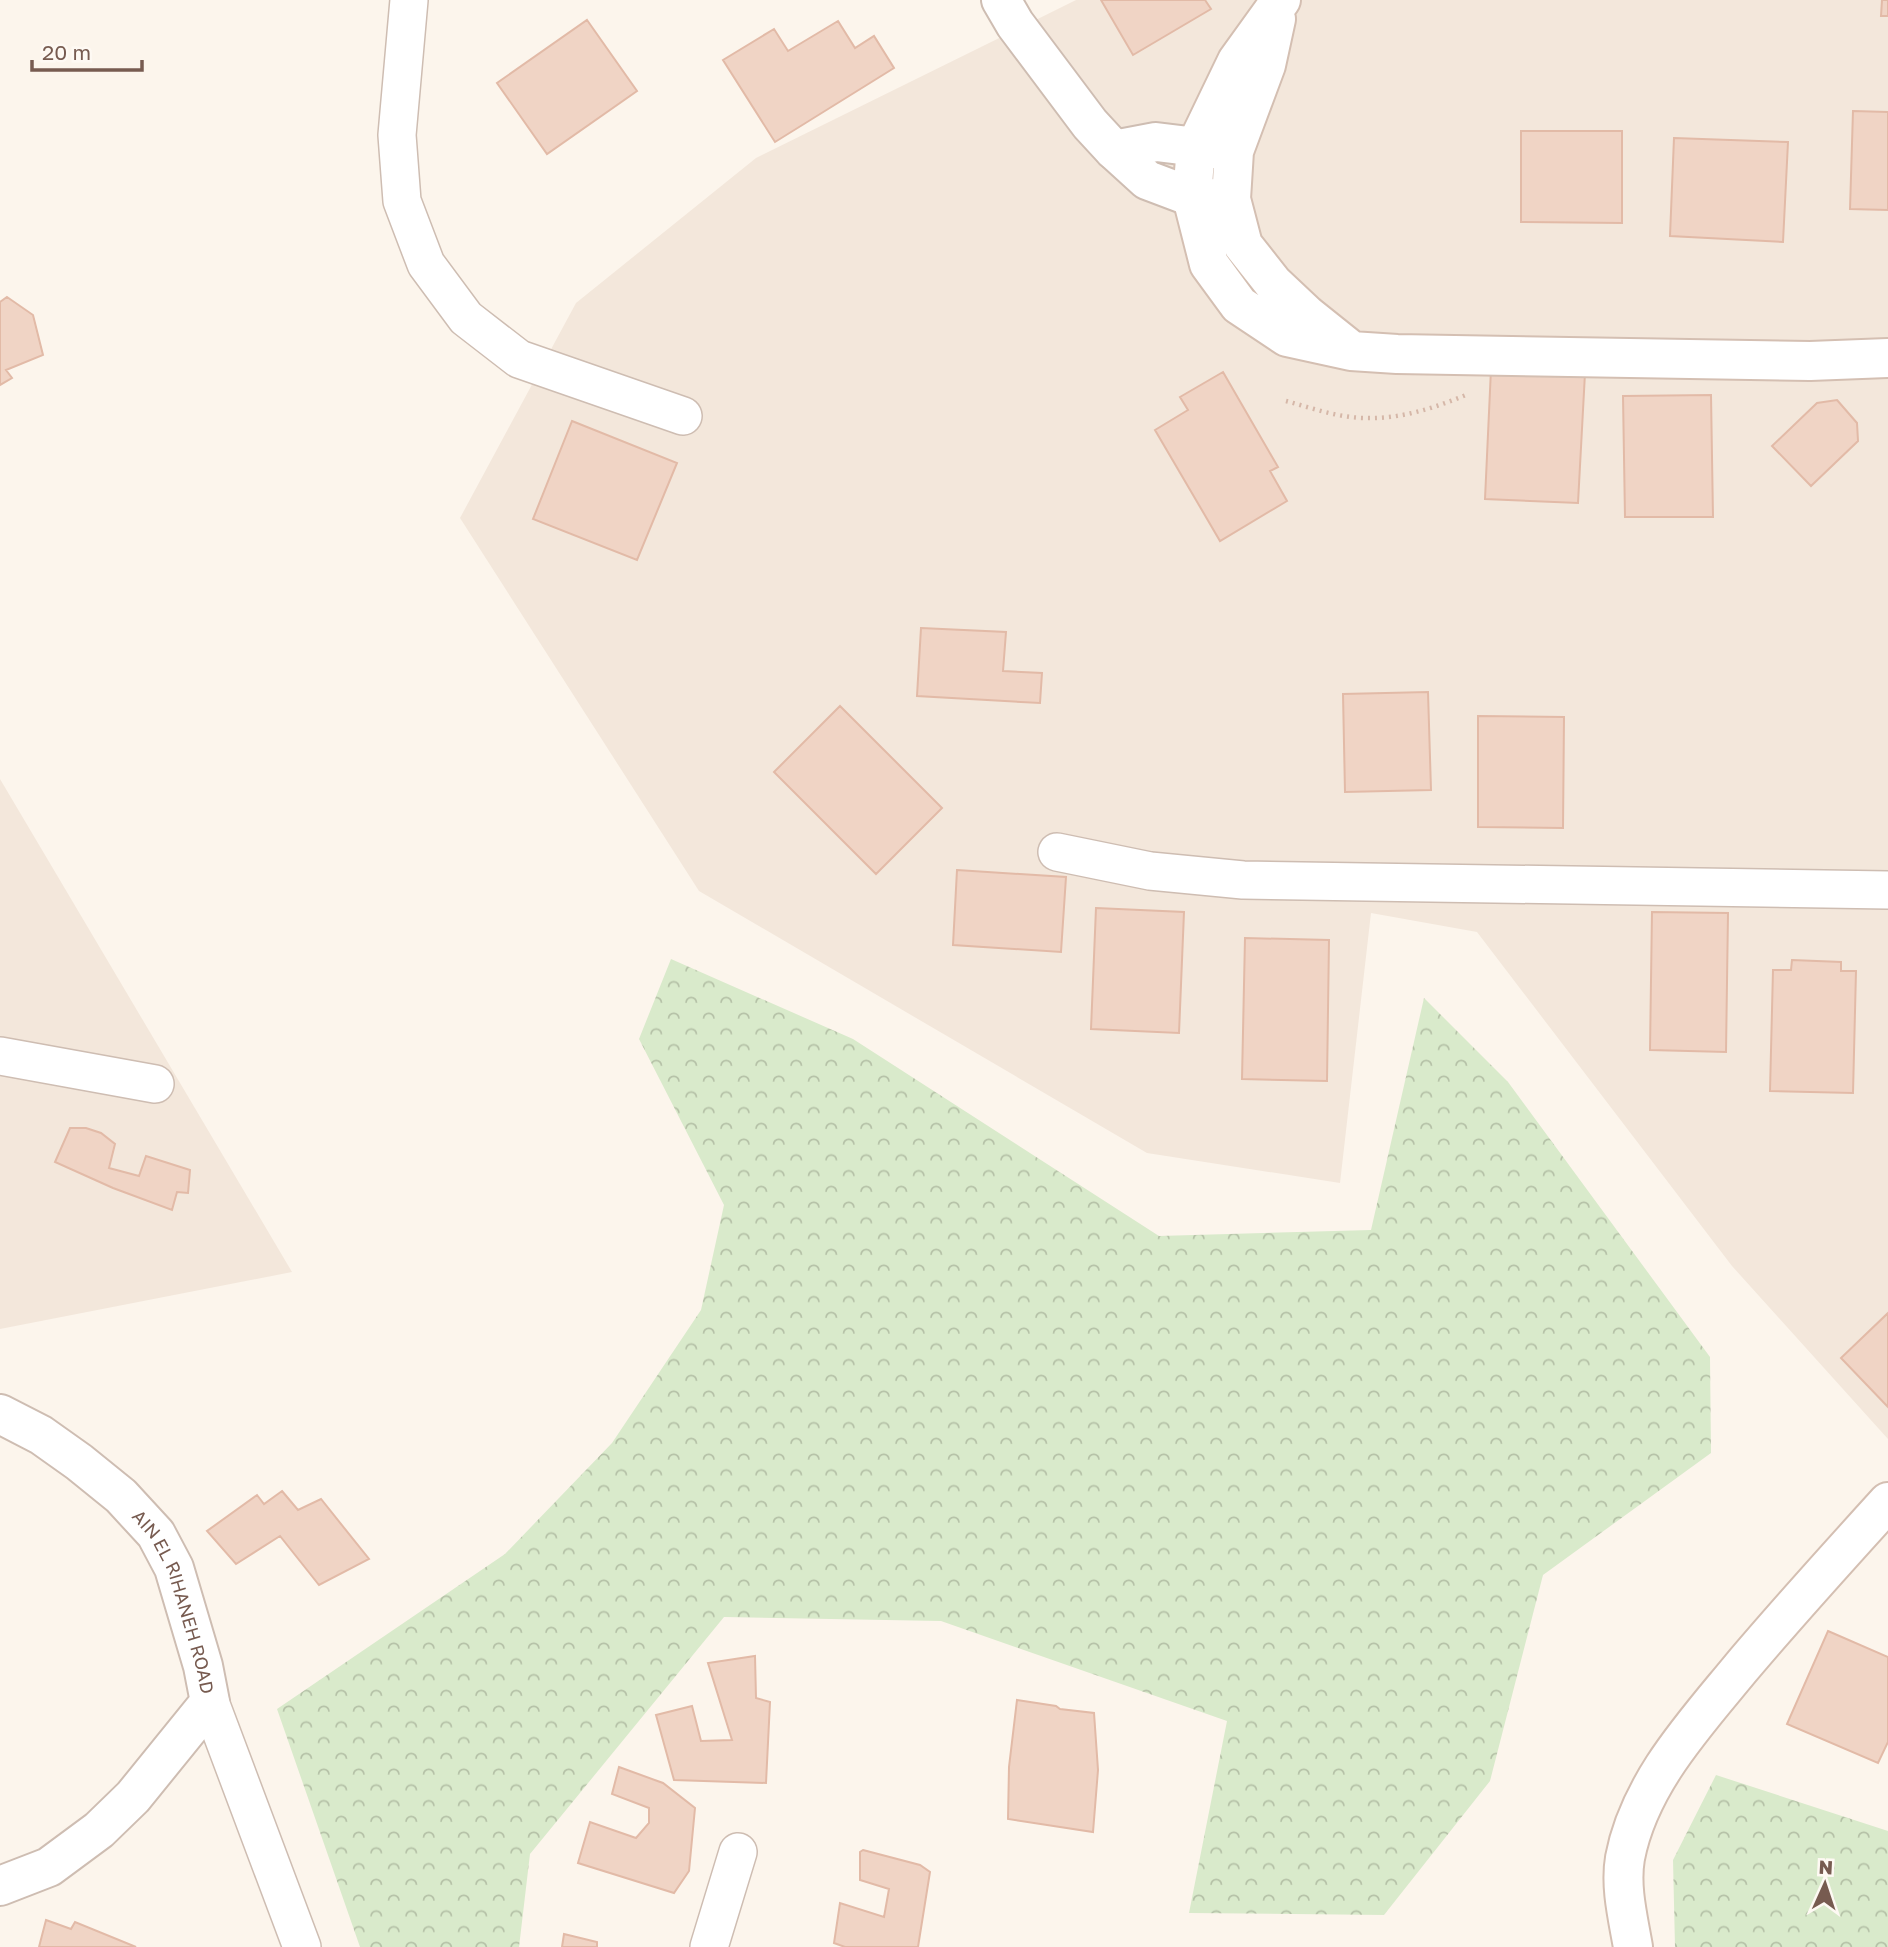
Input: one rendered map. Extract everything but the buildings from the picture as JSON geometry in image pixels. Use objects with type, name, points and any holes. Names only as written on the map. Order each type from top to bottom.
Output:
[{"type":"main road","points":[[1001,0],[1015,24],[1090,124],[1147,180],[1192,197],[1231,199]]},
{"type":"main road","points":[[1280,0],[1237,61],[1196,146],[1192,197],[1209,264],[1239,305],[1287,337],[1351,351],[1410,355],[1810,361],[1888,358]]},
{"type":"main road","points":[[1280,0],[1266,65],[1234,152],[1231,199],[1243,245],[1273,283],[1351,351]]},
{"type":"main road","points":[[1114,150],[1156,142],[1234,152]]},
{"type":"main road","name":"AIN EL RIHANEH ROAD","points":[[0,1414],[41,1435],[79,1462],[121,1496],[156,1534],[174,1568],[203,1666],[210,1702],[133,1797],[99,1830],[49,1867],[0,1885]]},
{"type":"main road","points":[[1633,1947],[1624,1898],[1625,1859],[1638,1815],[1676,1746],[1787,1614],[1884,1511]]},
{"type":"street","points":[[409,0],[397,135],[402,201],[426,264],[466,318],[519,359],[683,416]]},
{"type":"street","points":[[1057,852],[1150,871],[1243,880],[1888,890]]},
{"type":"street","points":[[0,1056],[155,1084]]},
{"type":"street","points":[[210,1702],[302,1947]]},
{"type":"street","points":[[709,1947],[738,1852]]},
{"type":"path","points":[[1286,401],[1364,418],[1398,416],[1438,406],[1469,394]]},
{"type":"shaded area","points":[[1076,0],[1888,0],[1888,1439],[1732,1266],[1477,932],[1371,913],[1340,1183],[1147,1153],[699,891],[460,518],[576,303],[756,158]]},
{"type":"shaded area","points":[[0,779],[292,1272],[0,1329]]},
{"type":"green space","points":[[671,959],[853,1039],[1159,1236],[1371,1230],[1424,998],[1508,1082],[1710,1357],[1711,1453],[1543,1575],[1490,1781],[1384,1915],[1189,1913],[1227,1721],[941,1621],[724,1617],[530,1854],[519,1947],[360,1947],[277,1709],[505,1554],[612,1443],[701,1310],[724,1205],[639,1039]]},
{"type":"green space","points":[[1716,1775],[1888,1831],[1888,1947],[1675,1947],[1673,1860]]}]
